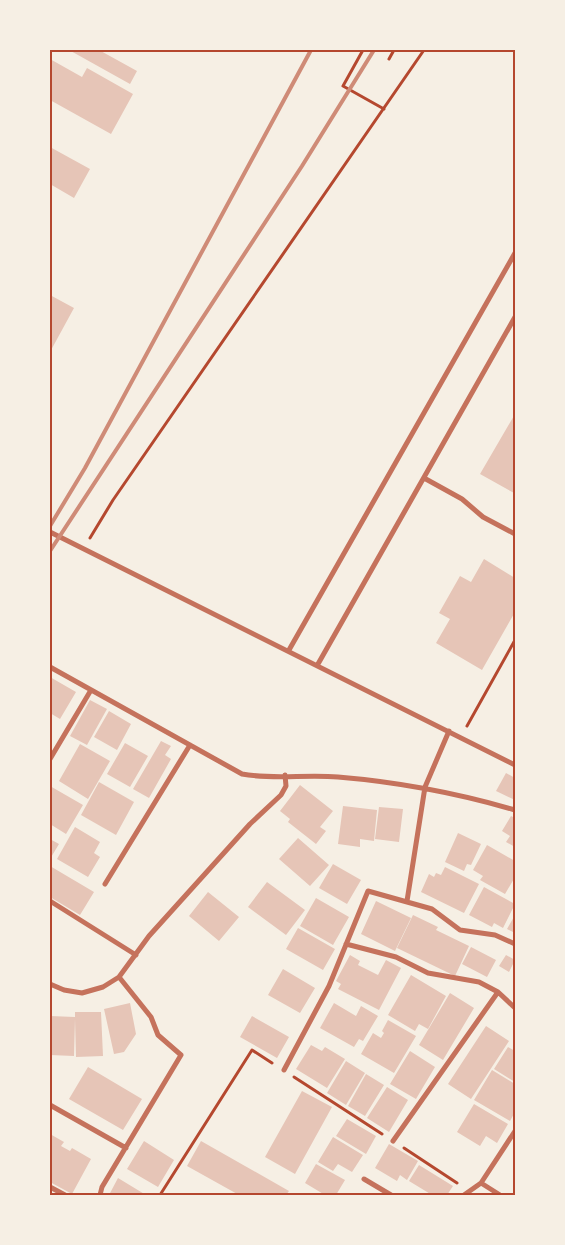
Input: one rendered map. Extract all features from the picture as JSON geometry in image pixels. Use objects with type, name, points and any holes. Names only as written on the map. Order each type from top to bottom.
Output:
[{"type":"street","points":[[289,650],[515,253]]},
{"type":"street","points":[[318,664],[515,318]]},
{"type":"street","points":[[424,478],[462,499],[483,517],[515,534]]},
{"type":"street","points":[[50,532],[318,664],[515,765]]},
{"type":"street","points":[[50,667],[242,774],[266,777],[285,775],[338,777],[425,787],[515,810]]},
{"type":"street","points":[[50,759],[92,690]]},
{"type":"street","points":[[407,901],[425,787],[449,731]]},
{"type":"street","points":[[105,884],[190,745]]},
{"type":"street","points":[[50,984],[64,990],[82,993],[102,987],[119,977],[149,936],[195,884],[280,795],[286,786],[285,775]]},
{"type":"street","points":[[284,1070],[329,986],[368,891],[407,901],[432,910],[460,930],[495,935],[515,944]]},
{"type":"street","points":[[50,900],[136,955]]},
{"type":"street","points":[[346,944],[396,957],[428,973],[478,982],[498,992],[515,1008]]},
{"type":"street","points":[[100,1195],[102,1188],[181,1055],[167,1045],[158,1035],[151,1018],[119,977]]},
{"type":"street","points":[[393,1141],[498,992]]},
{"type":"street","points":[[50,1105],[126,1148]]},
{"type":"street","points":[[466,1193],[481,1183],[515,1131]]},
{"type":"street","points":[[364,1179],[391,1195]]},
{"type":"street","points":[[481,1183],[500,1195]]},
{"type":"street","points":[[50,1187],[65,1195]]},
{"type":"path","points":[[363,50],[342,86],[384,109]]},
{"type":"path","points":[[389,59],[394,50]]},
{"type":"path","points":[[83,548],[124,484],[424,50]]},
{"type":"path","points":[[461,737],[515,640]]},
{"type":"path","points":[[160,1195],[252,1050],[393,1141],[466,1193]]},
{"type":"building","points":[[69,50],[99,50],[137,71],[130,84]]},
{"type":"building","points":[[50,59],[82,77],[87,68],[133,94],[111,134],[50,100]]},
{"type":"building","points":[[50,147],[90,169],[74,198],[50,184]]},
{"type":"building","points":[[50,295],[74,308],[50,352]]},
{"type":"building","points":[[515,414],[515,492],[514,493],[480,474]]},
{"type":"building","points":[[484,559],[515,578],[515,612],[482,670],[436,643],[450,619],[439,613],[460,576],[471,582]]},
{"type":"building","points":[[50,677],[76,692],[60,719],[50,713]]},
{"type":"building","points":[[90,700],[107,709],[87,745],[70,736]]},
{"type":"building","points":[[109,711],[131,724],[117,750],[94,737]]},
{"type":"building","points":[[161,741],[171,746],[165,755],[171,759],[149,798],[133,789]]},
{"type":"building","points":[[125,743],[148,756],[130,787],[107,774]]},
{"type":"building","points":[[80,744],[110,761],[88,799],[59,781]]},
{"type":"building","points":[[506,773],[515,778],[515,800],[496,791]]},
{"type":"building","points":[[99,782],[134,802],[116,835],[81,815]]},
{"type":"building","points":[[300,785],[333,811],[320,827],[326,831],[316,844],[288,822],[290,819],[280,811]]},
{"type":"building","points":[[50,786],[83,805],[66,834],[50,824]]},
{"type":"building","points":[[343,806],[377,810],[374,841],[360,839],[360,847],[338,844]]},
{"type":"building","points":[[379,807],[403,809],[399,842],[375,839]]},
{"type":"building","points":[[511,816],[515,818],[515,847],[506,842],[510,836],[502,831]]},
{"type":"building","points":[[75,827],[100,842],[94,853],[100,857],[88,877],[57,859]]},
{"type":"building","points":[[458,833],[481,844],[471,865],[467,864],[464,871],[445,862]]},
{"type":"building","points":[[298,838],[329,865],[310,886],[279,859]]},
{"type":"building","points":[[50,839],[59,844],[50,859]]},
{"type":"building","points":[[487,845],[515,861],[515,877],[505,894],[480,880],[483,876],[473,870]]},
{"type":"building","points":[[333,864],[361,880],[347,904],[319,888]]},
{"type":"building","points":[[50,866],[94,892],[80,915],[50,897]]},
{"type":"building","points":[[445,867],[479,884],[464,913],[421,892],[429,874],[434,877],[436,873],[441,875]]},
{"type":"building","points":[[267,882],[305,910],[286,935],[248,907]]},
{"type":"building","points":[[484,887],[515,904],[503,928],[494,923],[492,927],[469,915]]},
{"type":"building","points":[[208,892],[239,917],[219,941],[189,916]]},
{"type":"building","points":[[316,898],[349,917],[333,945],[300,926]]},
{"type":"building","points":[[376,901],[411,918],[395,951],[361,934]]},
{"type":"building","points":[[413,915],[438,927],[436,930],[469,946],[455,976],[397,948]]},
{"type":"building","points":[[515,915],[515,933],[507,929]]},
{"type":"building","points":[[298,928],[335,949],[323,970],[286,949]]},
{"type":"building","points":[[471,947],[496,960],[487,977],[462,964]]},
{"type":"building","points":[[350,955],[360,961],[358,965],[378,975],[386,960],[401,968],[379,1010],[338,989],[341,984],[336,981]]},
{"type":"building","points":[[506,955],[515,960],[509,972],[499,966]]},
{"type":"building","points":[[283,969],[315,988],[300,1013],[268,995]]},
{"type":"building","points":[[411,975],[446,996],[428,1029],[419,1024],[415,1031],[388,1015]]},
{"type":"building","points":[[450,993],[474,1008],[443,1060],[419,1045]]},
{"type":"building","points":[[130,1003],[136,1034],[124,1052],[114,1054],[104,1009]]},
{"type":"building","points":[[334,1003],[356,1016],[361,1006],[378,1016],[363,1041],[359,1039],[354,1047],[320,1028]]},
{"type":"building","points":[[75,1012],[101,1012],[103,1056],[76,1057],[75,1019],[74,1056],[50,1055],[50,1016],[75,1017]]},
{"type":"building","points":[[252,1016],[289,1037],[277,1058],[240,1037]]},
{"type":"building","points":[[388,1020],[416,1036],[394,1073],[361,1054],[373,1033],[381,1038],[384,1033],[382,1031]]},
{"type":"building","points":[[486,1026],[509,1041],[471,1099],[448,1084]]},
{"type":"building","points":[[311,1045],[322,1051],[325,1047],[345,1059],[327,1088],[296,1069]]},
{"type":"building","points":[[508,1047],[515,1051],[515,1082],[494,1069]]},
{"type":"building","points":[[410,1051],[435,1067],[416,1099],[390,1084]]},
{"type":"building","points":[[346,1061],[365,1073],[346,1105],[327,1093]]},
{"type":"building","points":[[88,1067],[142,1099],[123,1130],[69,1099]]},
{"type":"building","points":[[492,1070],[515,1084],[515,1112],[510,1121],[474,1100]]},
{"type":"building","points":[[366,1074],[384,1085],[365,1116],[348,1106]]},
{"type":"building","points":[[387,1087],[408,1100],[389,1132],[367,1118]]},
{"type":"building","points":[[302,1091],[332,1107],[295,1174],[265,1157]]},
{"type":"building","points":[[474,1104],[508,1124],[497,1143],[486,1136],[480,1146],[457,1132]]},
{"type":"building","points":[[347,1119],[376,1136],[366,1154],[336,1136]]},
{"type":"building","points":[[50,1134],[64,1142],[61,1146],[70,1151],[72,1148],[91,1159],[72,1194],[50,1182]]},
{"type":"building","points":[[333,1137],[363,1155],[352,1172],[338,1164],[333,1171],[318,1162]]},
{"type":"building","points":[[144,1141],[174,1160],[158,1187],[127,1169]]},
{"type":"building","points":[[201,1141],[289,1191],[286,1195],[239,1195],[187,1166]]},
{"type":"building","points":[[389,1144],[418,1161],[407,1180],[400,1175],[397,1181],[375,1168]]},
{"type":"building","points":[[316,1164],[345,1180],[336,1195],[325,1195],[305,1183]]},
{"type":"building","points":[[419,1165],[453,1186],[447,1195],[432,1195],[409,1181]]},
{"type":"building","points":[[118,1178],[146,1195],[109,1195]]},
{"type":"railway","points":[[50,526],[85,468],[311,50]]},
{"type":"railway","points":[[50,551],[302,166],[374,50]]}]
